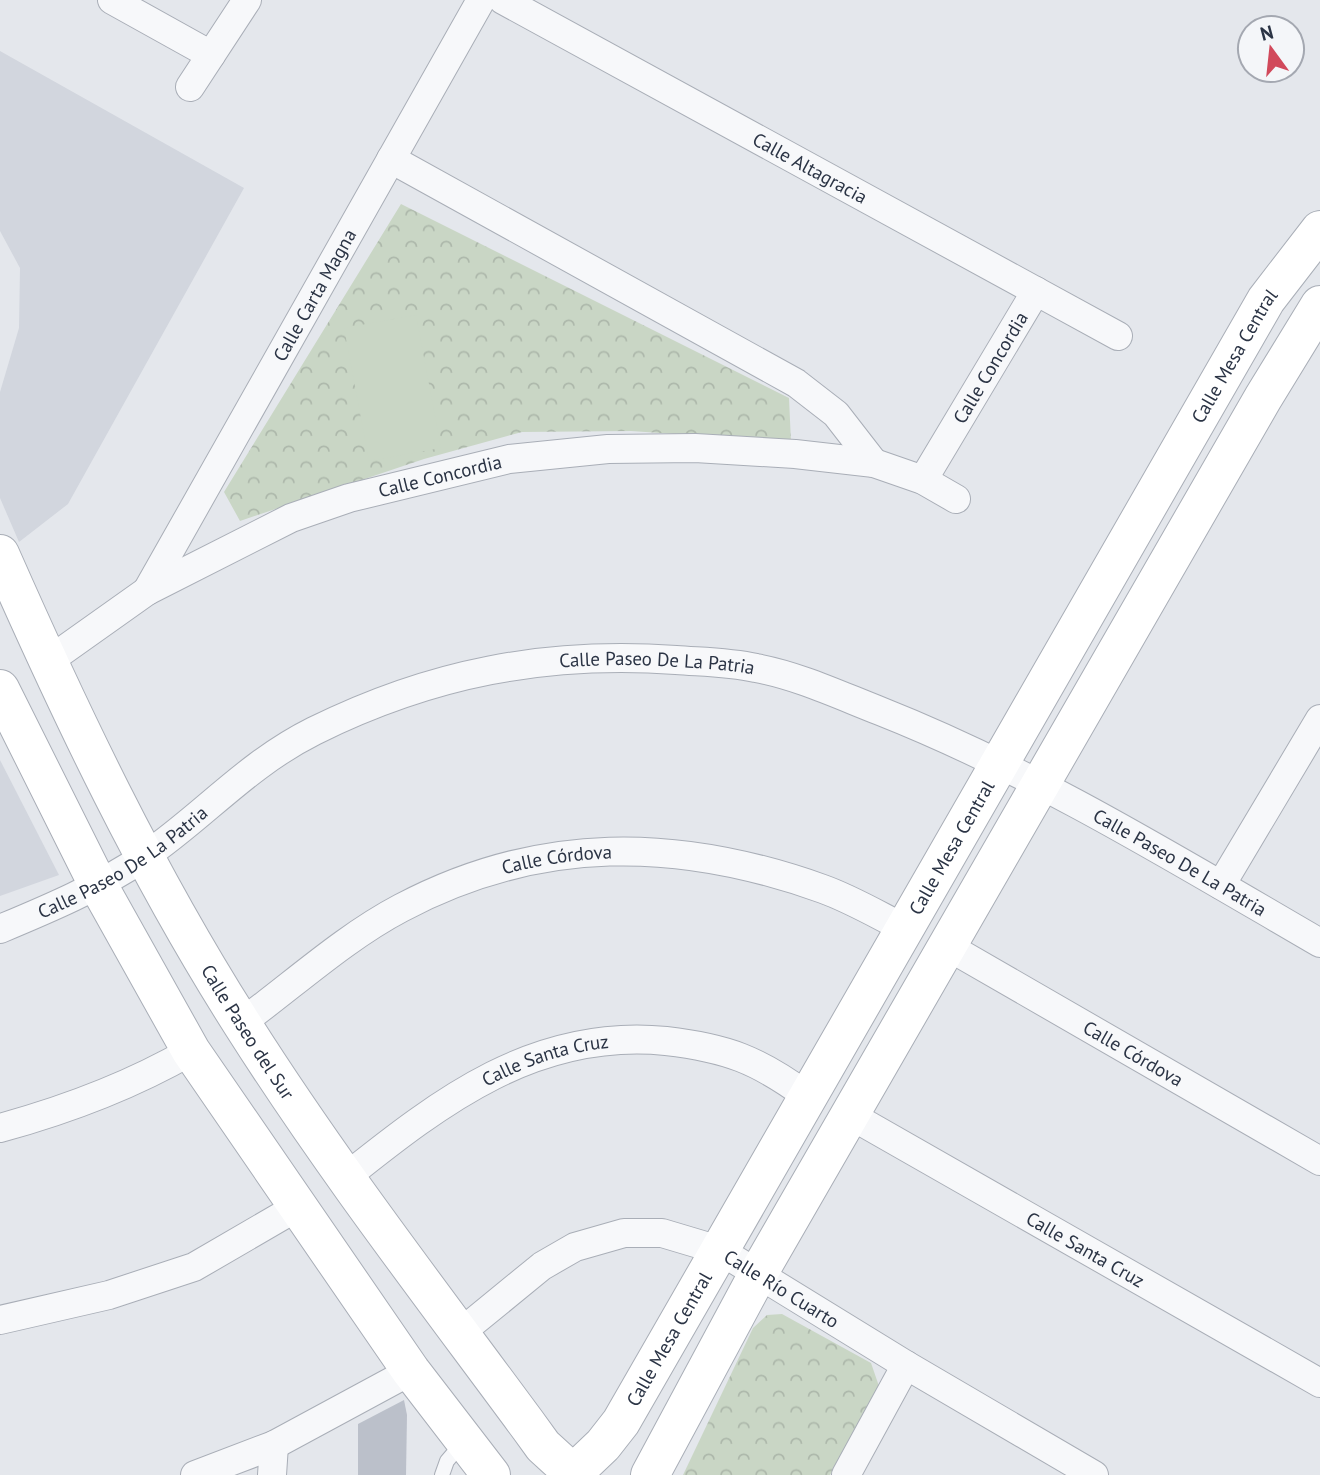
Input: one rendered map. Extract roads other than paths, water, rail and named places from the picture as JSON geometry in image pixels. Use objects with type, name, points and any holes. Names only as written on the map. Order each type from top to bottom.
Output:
[{"type":"main road","name":"Calle Mesa Central","points":[[566,1469],[603,1445],[621,1422],[1266,300],[1317,239]]},
{"type":"main road","points":[[650,1475],[758,1275],[1320,305]]},
{"type":"main road","name":"Calle Paseo del Sur","points":[[0,554],[47,662],[144,857],[241,1023],[346,1177],[542,1446],[566,1469]]},
{"type":"main road","points":[[0,689],[97,883],[191,1051],[411,1371],[491,1475]]},
{"type":"main road","points":[[566,1469],[605,1466],[624,1475]]},
{"type":"street","points":[[112,0],[212,55]]},
{"type":"street","points":[[190,87],[247,0]]},
{"type":"street","name":"Calle Carta Magna","points":[[147,591],[481,0]]},
{"type":"street","name":"Calle Altagracia","points":[[503,0],[1118,336]]},
{"type":"street","points":[[391,159],[796,383],[836,414],[874,463]]},
{"type":"street","name":"Calle Concordia","points":[[923,480],[1036,291]]},
{"type":"street","name":"Calle Concordia","points":[[47,662],[147,591],[291,518],[349,498],[509,458],[608,449],[695,448],[795,454],[874,463],[923,480],[956,499]]},
{"type":"street","name":"Calle Paseo De La Patria","points":[[0,929],[97,883],[144,857],[232,783],[311,733],[424,685],[500,666],[543,661],[640,657],[759,668],[801,679],[1000,762],[1320,943]]},
{"type":"street","points":[[1221,886],[1320,719]]},
{"type":"street","name":"Calle Córdova","points":[[241,1023],[401,908],[477,874],[563,854],[647,850],[726,861],[825,890],[905,928]]},
{"type":"street","name":"Calle Córdova","points":[[947,947],[1320,1161]]},
{"type":"street","name":"Calle Santa Cruz","points":[[346,1177],[415,1123],[465,1090],[520,1062],[585,1042],[636,1038],[710,1048],[770,1069],[807,1096]]},
{"type":"street","points":[[0,1128],[87,1099],[156,1071],[191,1051]]},
{"type":"street","name":"Calle Santa Cruz","points":[[850,1115],[1320,1383]]},
{"type":"street","points":[[0,1320],[109,1295],[194,1266],[299,1206]]},
{"type":"street","name":"Calle Río Cuarto","points":[[460,1333],[542,1266],[597,1239],[624,1233],[662,1233],[719,1250],[906,1365],[1094,1475]]},
{"type":"street","points":[[846,1475],[906,1365]]},
{"type":"street","points":[[195,1475],[274,1446],[411,1371]]},
{"type":"street","points":[[272,1475],[274,1446]]},
{"type":"lane","points":[[442,1475],[447,1461],[465,1440]]}]
